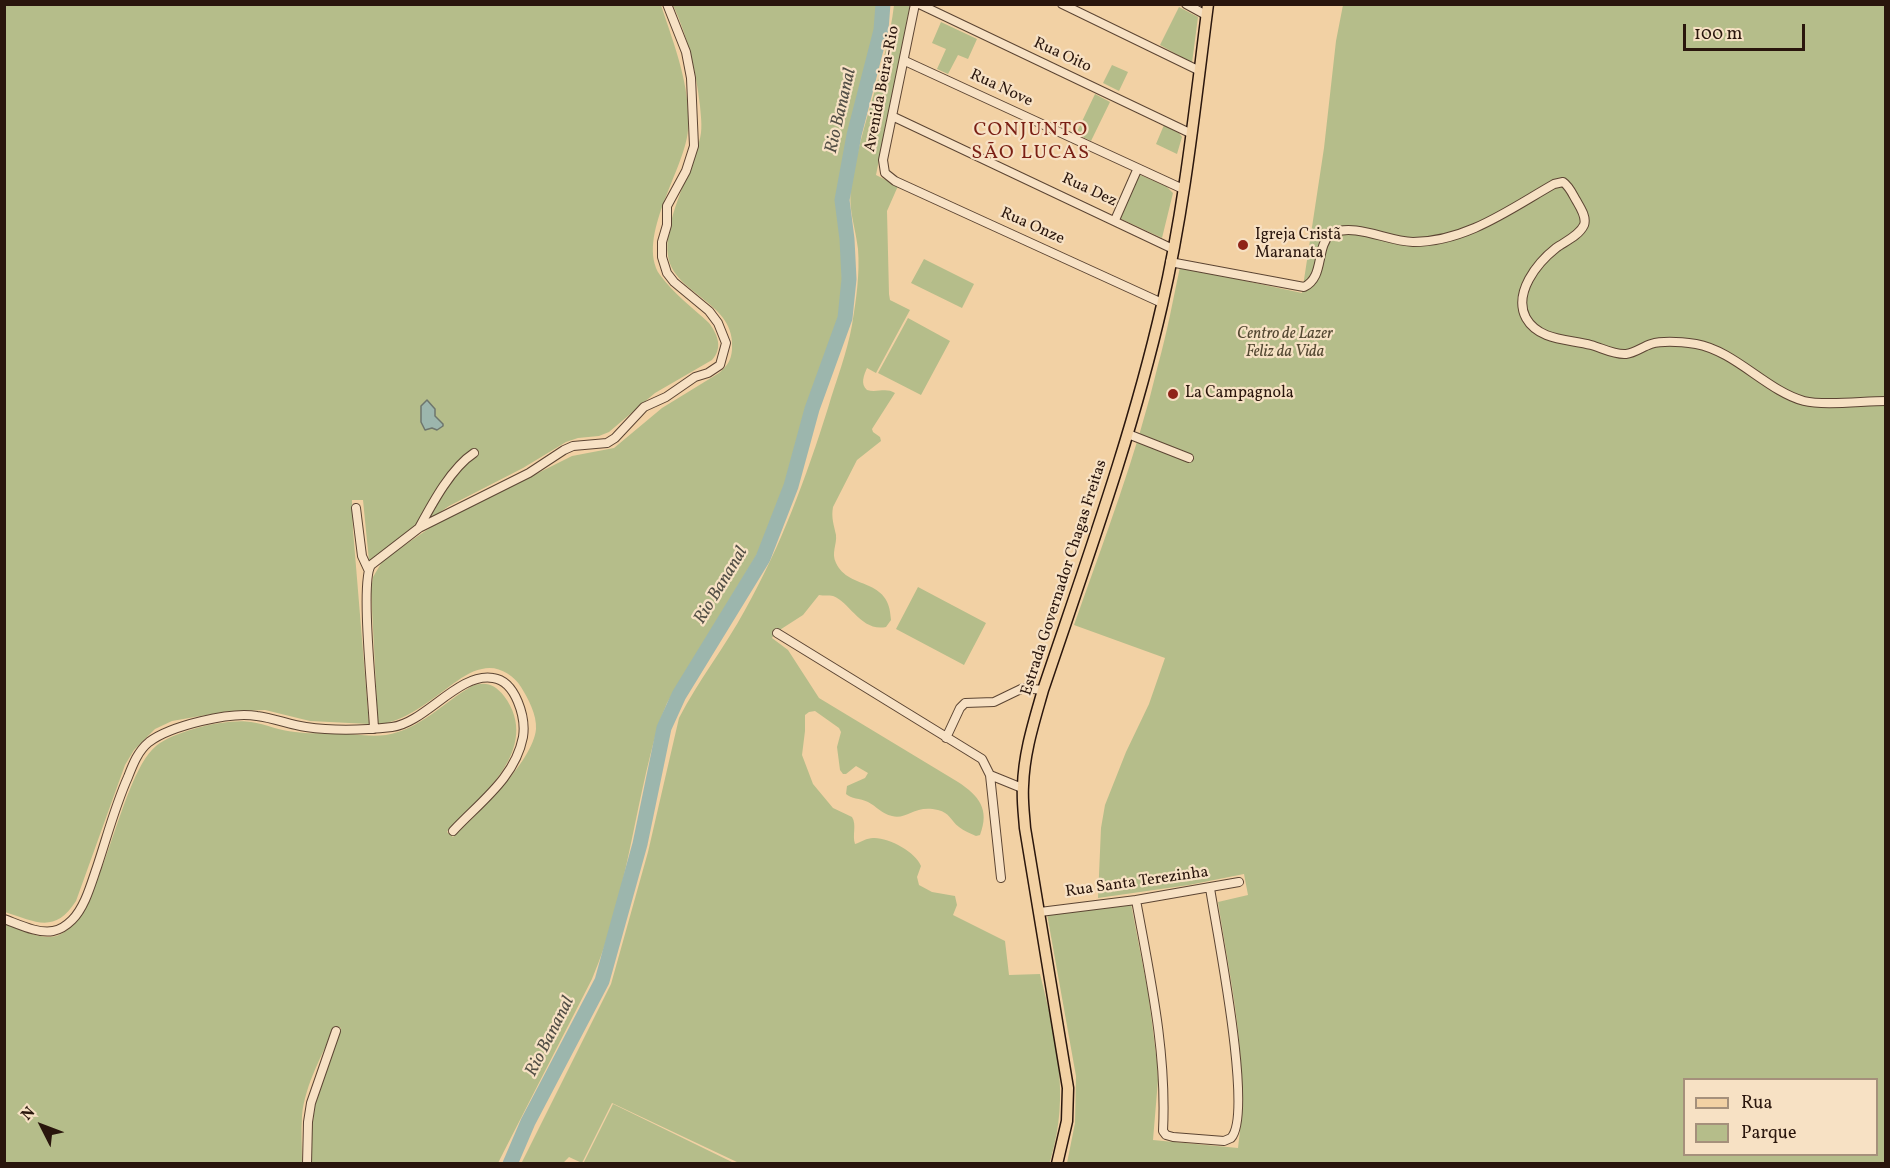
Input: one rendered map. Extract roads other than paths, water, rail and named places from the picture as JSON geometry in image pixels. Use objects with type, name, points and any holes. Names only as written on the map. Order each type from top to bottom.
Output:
[{"type":"main road","name":"Estrada Governador Chagas Freitas","points":[[1057,1164],[1067,1121],[1068,1088],[1025,828],[1022,788],[1027,747],[1043,690],[1128,434],[1162,303],[1192,134],[1207,10]]},
{"type":"street","points":[[368,569],[419,528],[529,473],[564,450],[573,446],[607,443],[615,438],[644,407],[666,397],[694,377],[715,369],[723,359],[726,343],[718,323],[709,311],[674,282],[667,273],[662,257],[662,242],[667,225],[667,206],[686,171],[694,146],[691,78],[686,52],[667,4]]},
{"type":"street","name":"Avenida Beira-Rio","points":[[889,177],[885,173],[884,160],[917,4]]},
{"type":"street","name":"Rua Oito","points":[[917,4],[1192,134]]},
{"type":"street","points":[[1062,4],[1200,71]]},
{"type":"street","points":[[1186,4],[1207,10]]},
{"type":"street","name":"Rua Nove","points":[[905,61],[1137,170],[1183,189]]},
{"type":"street","name":"Rua Dez","points":[[894,117],[1173,249]]},
{"type":"street","points":[[1115,220],[1137,170]]},
{"type":"street","name":"Rua Onze","points":[[889,177],[1162,303]]},
{"type":"street","points":[[1170,261],[1304,286],[1312,282],[1316,276],[1322,245],[1331,233],[1348,230],[1413,242],[1454,236],[1481,225],[1554,184],[1563,182],[1568,185],[1578,204],[1584,222],[1575,235],[1539,264],[1525,289],[1522,297],[1524,314],[1536,329],[1560,340],[1623,354],[1664,342],[1697,344],[1725,355],[1783,391],[1804,401],[1831,403],[1886,401]]},
{"type":"street","points":[[1128,434],[1189,458]]},
{"type":"street","points":[[419,528],[436,497],[463,462],[474,453]]},
{"type":"street","points":[[357,508],[362,556],[368,569],[366,593],[374,729]]},
{"type":"street","points":[[777,633],[982,759],[990,775],[1001,878]]},
{"type":"street","points":[[4,919],[46,932],[54,931],[72,920],[88,891],[122,791],[137,756],[160,734],[171,729],[244,715],[305,727],[374,729],[404,724],[464,685],[480,679],[494,678],[505,683],[518,705],[524,730],[519,752],[510,770],[494,791],[453,831]]},
{"type":"street","points":[[946,738],[960,708],[965,703],[994,702],[1023,688],[1043,690]]},
{"type":"street","points":[[990,775],[1022,788]]},
{"type":"street","name":"Rua Santa Terezinha","points":[[1040,912],[1136,900],[1239,882]]},
{"type":"street","points":[[1136,900],[1162,1053],[1163,1131],[1166,1135],[1173,1137],[1224,1141],[1235,1134],[1238,1095],[1237,1064],[1210,888]]},
{"type":"street","points":[[307,1164],[311,1103],[336,1031]]},
{"type":"water","points":[[427,400],[435,409],[435,416],[443,424],[437,430],[432,428],[425,430],[421,422],[421,406]]},
{"type":"waterway","name":"Rio Bananal","points":[[510,1164],[528,1122],[602,981],[640,844],[664,728],[679,695],[763,558],[791,486],[812,409],[845,318],[849,279],[842,200],[854,135],[881,30],[883,4]]},
{"type":"place","name":"Igreja Cristã Maranata","points":[[1243,245]]},
{"type":"place","name":"La Campagnola","points":[[1173,394]]},
{"type":"district","name":"CONJUNTO SÃO LUCAS","points":[[1031,142]]},
{"type":"park label","name":"Centro de Lazer Feliz da Vida","points":[[1285,344]]}]
